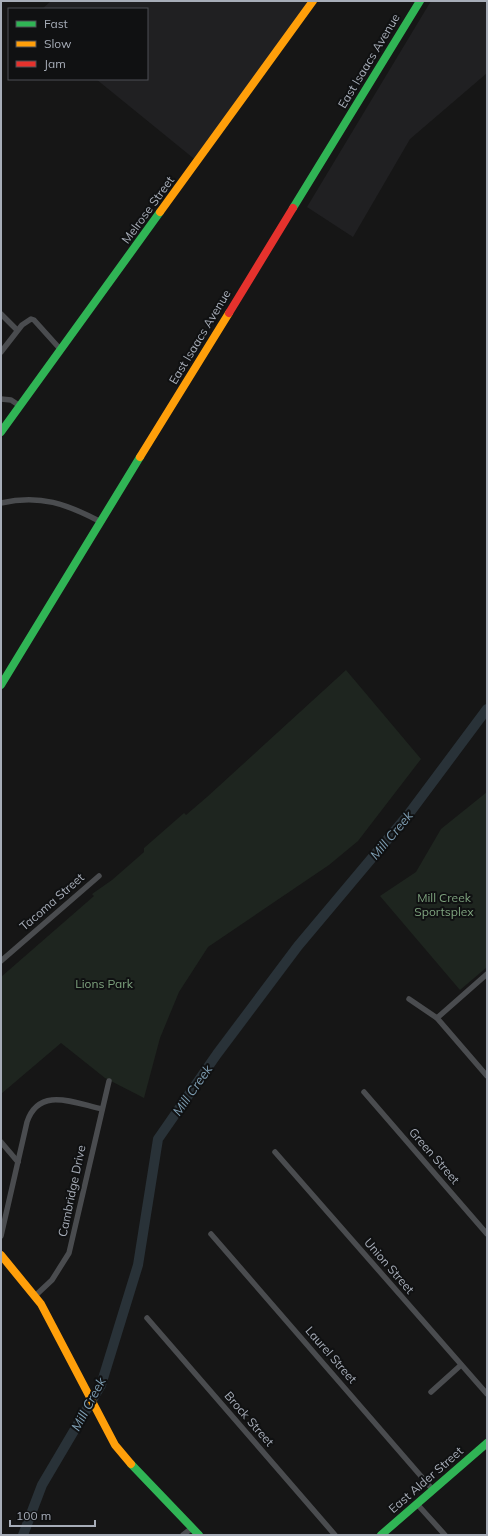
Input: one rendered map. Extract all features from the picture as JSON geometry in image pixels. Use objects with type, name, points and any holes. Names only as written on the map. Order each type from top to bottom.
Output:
[{"type":"main road","name":"Melrose Street","points":[[1,431],[313,1]]},
{"type":"main road","name":"East Isaacs Avenue","points":[[1,685],[420,1]]},
{"type":"main road","points":[[1,1255],[36,1295],[115,1444],[131,1465],[199,1535]]},
{"type":"main road","name":"East Alder Street","points":[[381,1535],[487,1443]]},
{"type":"street","points":[[1,314],[17,330]]},
{"type":"street","points":[[1,352],[17,330],[25,322],[32,319],[61,350]]},
{"type":"street","points":[[1,399],[10,400],[20,406]]},
{"type":"street","points":[[1,503],[30,499],[49,501],[68,506],[101,522]]},
{"type":"street","name":"Tacoma Street","points":[[1,961],[99,876]]},
{"type":"street","points":[[437,1018],[487,974]]},
{"type":"street","points":[[409,999],[437,1018],[487,1076]]},
{"type":"street","name":"Cambridge Drive","points":[[36,1295],[52,1280],[69,1253],[109,1081]]},
{"type":"street","name":"Green Street","points":[[364,1092],[487,1234]]},
{"type":"street","points":[[1,1236],[27,1122],[34,1109],[38,1105],[50,1099],[56,1099],[102,1109]]},
{"type":"street","points":[[1,1142],[18,1162]]},
{"type":"street","name":"Union Street","points":[[275,1152],[487,1394]]},
{"type":"street","name":"Laurel Street","points":[[211,1234],[433,1490]]},
{"type":"street","name":"Brock Street","points":[[147,1318],[335,1535]]},
{"type":"street","points":[[431,1392],[461,1365]]},
{"type":"street","points":[[417,1504],[445,1535]]},
{"type":"street","points":[[183,1535],[192,1528]]},
{"type":"shaded area","points":[[51,1],[314,1],[198,162],[97,80],[148,80],[148,8],[43,8]]},
{"type":"shaded area","points":[[431,1],[487,1],[487,73],[410,139],[353,237],[307,207]]},
{"type":"green space","name":"Lions Park","points":[[346,670],[421,759],[358,841],[329,865],[208,947],[179,992],[160,1038],[144,1098],[105,1078],[61,1043],[1,1094],[1,977],[94,896],[92,894],[112,880],[144,852],[144,848],[184,813],[186,815],[207,797]]},
{"type":"green space","name":"Mill Creek Sportsplex","points":[[487,792],[487,967],[460,990],[380,896],[416,872],[441,829]]},
{"type":"waterway","name":"Mill Creek","points":[[23,1535],[42,1485],[101,1385],[138,1265],[158,1139],[217,1054],[298,946],[408,815],[487,709]]},
{"type":"traffic: fast","points":[[293,208],[420,1]]},
{"type":"traffic: fast","points":[[1,432],[160,212]]},
{"type":"traffic: fast","points":[[1,685],[140,457]]},
{"type":"traffic: fast","points":[[381,1535],[487,1443]]},
{"type":"traffic: fast","points":[[131,1464],[199,1535]]},
{"type":"traffic: slow","points":[[160,212],[313,1]]},
{"type":"traffic: slow","points":[[140,457],[229,313]]},
{"type":"traffic: slow","points":[[1,1255],[41,1304],[115,1445],[131,1464]]},
{"type":"traffic: jam","points":[[229,313],[293,208]]}]
